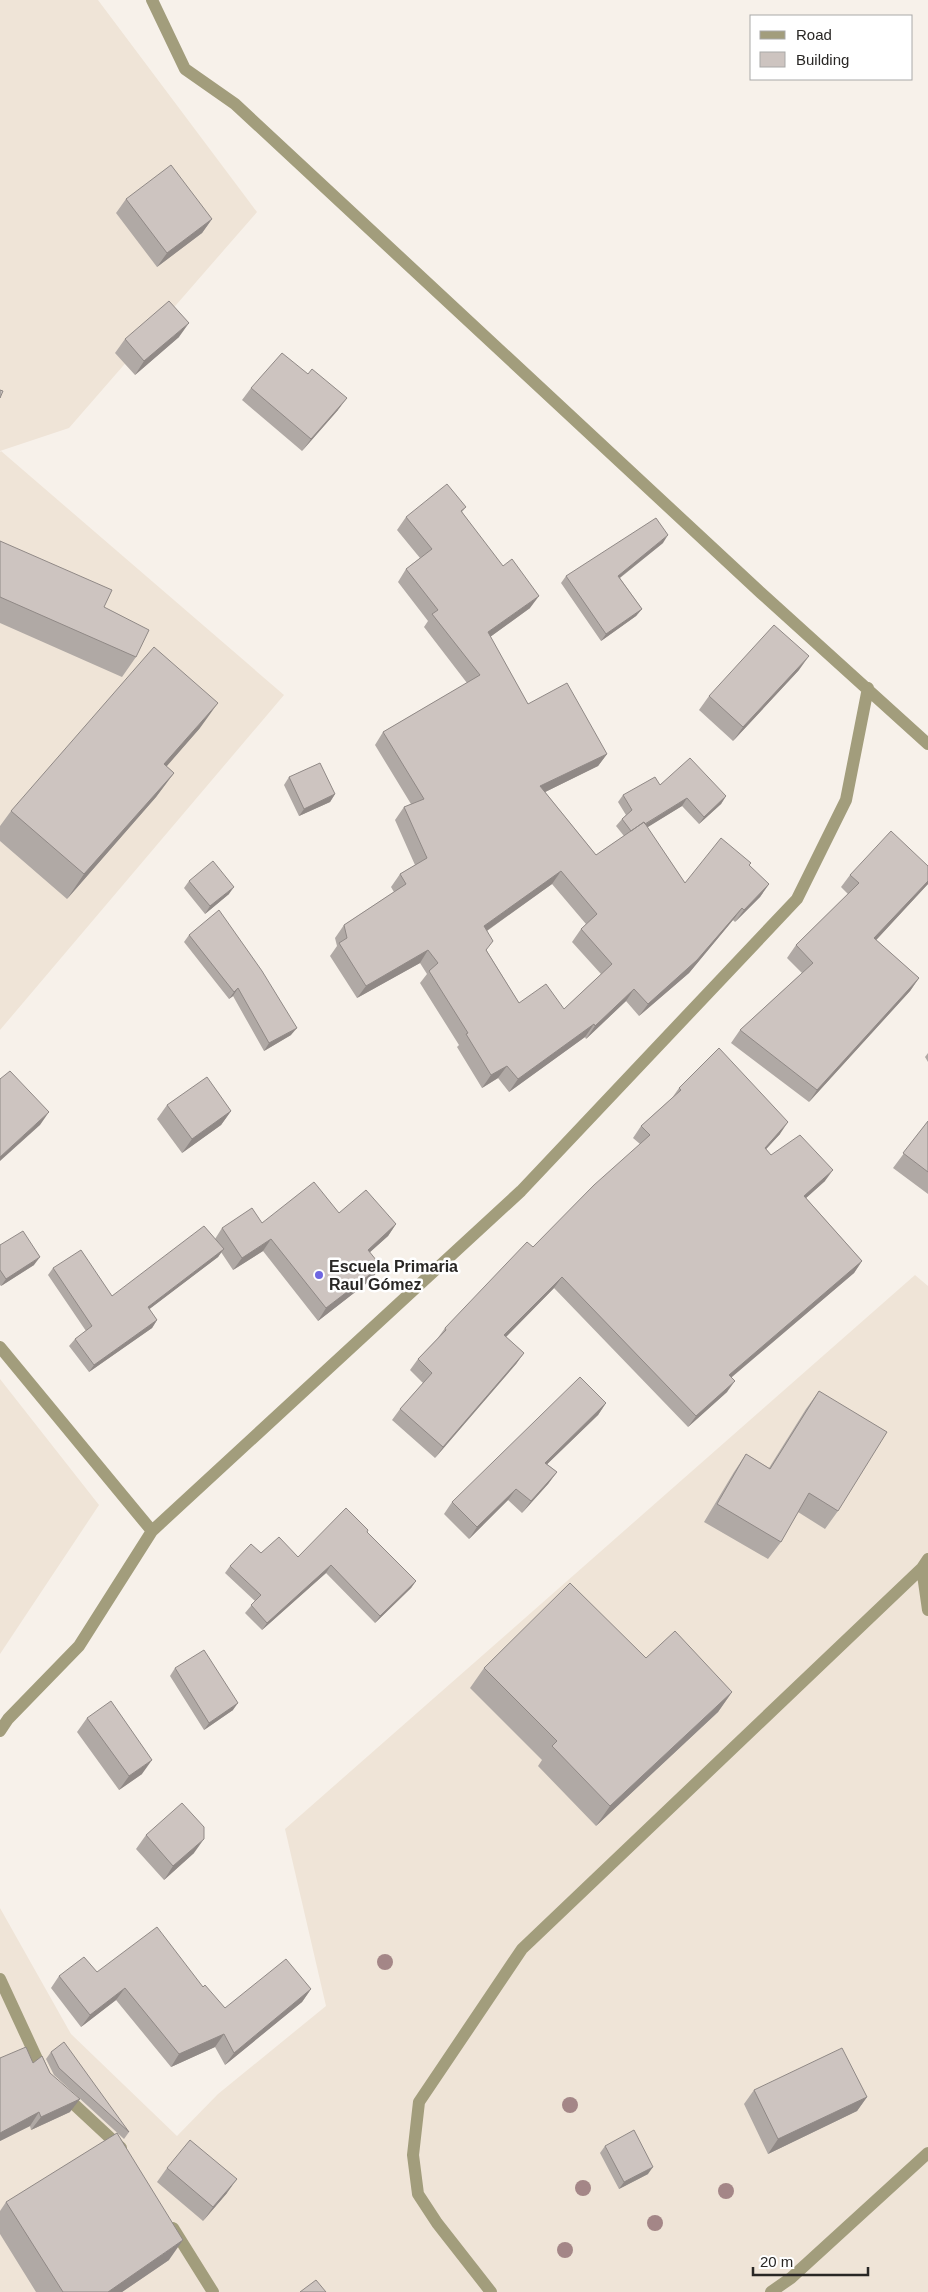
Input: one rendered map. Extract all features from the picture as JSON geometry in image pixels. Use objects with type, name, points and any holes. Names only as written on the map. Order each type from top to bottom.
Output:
[{"type":"street","points":[[152,0],[185,69],[235,104],[761,593],[928,744]]},
{"type":"street","points":[[0,1731],[8,1719],[79,1646],[152,1531],[521,1190],[797,900],[846,800],[868,688]]},
{"type":"street","points":[[0,1347],[152,1531]]},
{"type":"street","points":[[925,1564],[928,1610]]},
{"type":"street","points":[[490,2292],[437,2223],[418,2194],[413,2155],[419,2102],[522,1949],[925,1564]]},
{"type":"street","points":[[0,1979],[47,2080],[127,2153],[132,2161]]},
{"type":"street","points":[[771,2292],[791,2278],[928,2153]]},
{"type":"street","points":[[167,2218],[213,2292]]},
{"type":"shaded area","points":[[0,0],[98,0],[257,212],[69,428],[0,451]]},
{"type":"shaded area","points":[[0,452],[284,695],[0,1030]]},
{"type":"shaded area","points":[[915,1275],[928,1286],[928,2292],[0,2292],[0,1908],[71,2034],[177,2136],[218,2094],[326,2006],[285,1829]]},
{"type":"shaded area","points":[[0,1379],[99,1505],[0,1654]]},
{"type":"building","points":[[171,165],[212,219],[167,253],[126,199]]},
{"type":"building","points":[[169,301],[189,323],[144,361],[125,339]]},
{"type":"building","points":[[282,353],[308,374],[312,369],[347,398],[311,439],[251,388]]},
{"type":"building","points":[[447,484],[466,507],[461,511],[503,566],[512,559],[539,596],[488,632],[528,704],[567,683],[607,754],[540,786],[596,855],[644,822],[685,883],[721,838],[751,863],[749,865],[769,884],[744,910],[742,908],[697,960],[648,1004],[634,989],[595,1026],[594,1024],[518,1079],[507,1066],[491,1075],[466,1034],[468,1033],[429,971],[438,963],[428,950],[366,986],[339,943],[347,938],[344,925],[406,884],[400,874],[427,858],[404,807],[424,799],[383,732],[480,675],[432,614],[438,610],[406,569],[432,549],[406,517]],"holes":[[[561,871],[597,914],[581,929],[612,964],[564,1009],[546,984],[519,1003],[486,950],[493,941],[484,926]]]},
{"type":"building","points":[[656,518],[668,535],[618,576],[642,609],[606,634],[566,576]]},
{"type":"building","points":[[0,541],[112,590],[104,607],[149,630],[136,657],[0,597]]},
{"type":"building","points":[[774,625],[809,656],[743,727],[709,696]]},
{"type":"building","points":[[154,647],[218,703],[164,764],[174,773],[84,874],[11,811]]},
{"type":"building","points":[[690,758],[726,796],[704,817],[687,798],[631,831],[622,819],[632,810],[623,795],[655,777],[660,785]]},
{"type":"building","points":[[320,763],[335,794],[304,809],[289,777]]},
{"type":"building","points":[[891,831],[928,866],[928,881],[874,938],[919,978],[817,1090],[740,1030],[813,963],[796,945],[859,883],[850,875]]},
{"type":"building","points":[[213,861],[234,887],[210,906],[189,881]]},
{"type":"building","points":[[219,910],[262,971],[297,1028],[269,1043],[238,988],[234,992],[189,935]]},
{"type":"building","points":[[719,1048],[788,1122],[765,1148],[771,1155],[800,1135],[833,1170],[804,1196],[862,1261],[729,1375],[735,1381],[696,1416],[562,1277],[504,1335],[524,1353],[443,1447],[400,1409],[432,1373],[418,1359],[527,1242],[533,1247],[594,1185],[650,1135],[641,1126],[681,1090],[679,1088]]},
{"type":"building","points":[[10,1071],[49,1112],[0,1157],[0,1079]]},
{"type":"building","points":[[207,1077],[231,1111],[192,1139],[167,1105]]},
{"type":"building","points":[[928,1121],[928,1172],[903,1153]]},
{"type":"building","points":[[314,1182],[339,1213],[366,1190],[396,1224],[368,1250],[381,1266],[326,1308],[271,1239],[242,1258],[222,1228],[252,1208],[262,1223]]},
{"type":"building","points":[[204,1226],[224,1249],[148,1307],[157,1320],[94,1365],[75,1339],[92,1326],[53,1268],[81,1250],[112,1296]]},
{"type":"building","points":[[23,1231],[40,1257],[6,1279],[0,1270],[0,1245]]},
{"type":"building","points":[[580,1377],[606,1403],[545,1463],[557,1472],[531,1501],[516,1489],[477,1527],[452,1502]]},
{"type":"building","points":[[819,1391],[887,1432],[838,1511],[809,1493],[781,1542],[717,1504],[746,1454],[770,1469]]},
{"type":"building","points":[[346,1508],[416,1581],[380,1616],[331,1565],[267,1623],[251,1605],[261,1595],[230,1566],[251,1544],[261,1553],[279,1537],[298,1557]]},
{"type":"building","points":[[570,1583],[646,1658],[675,1631],[732,1692],[610,1806],[552,1746],[557,1741],[484,1668]]},
{"type":"building","points":[[204,1650],[238,1703],[209,1723],[175,1668]]},
{"type":"building","points":[[111,1701],[152,1760],[129,1776],[87,1718]]},
{"type":"building","points":[[182,1803],[204,1827],[204,1839],[173,1866],[146,1835]]},
{"type":"building","points":[[157,1927],[203,1987],[205,1985],[225,2008],[286,1959],[311,1989],[234,2053],[224,2034],[179,2054],[125,1988],[90,2015],[59,1976],[84,1957],[97,1972]]},
{"type":"building","points":[[64,2042],[129,2132],[59,2068],[51,2052]]},
{"type":"building","points":[[26,2047],[33,2063],[42,2056],[50,2073],[80,2099],[41,2117],[39,2112],[0,2133],[0,2058]]},
{"type":"building","points":[[842,2048],[867,2097],[778,2139],[754,2090]]},
{"type":"building","points":[[634,2130],[653,2167],[624,2182],[605,2146]]},
{"type":"building","points":[[117,2133],[183,2240],[108,2292],[63,2292],[6,2202]]},
{"type":"building","points":[[190,2140],[237,2179],[213,2207],[167,2168]]},
{"type":"building","points":[[316,2280],[326,2292],[300,2292]]},
{"type":"place","name":"Escuela Primaria Raul Gómez","points":[[319,1275]]}]
